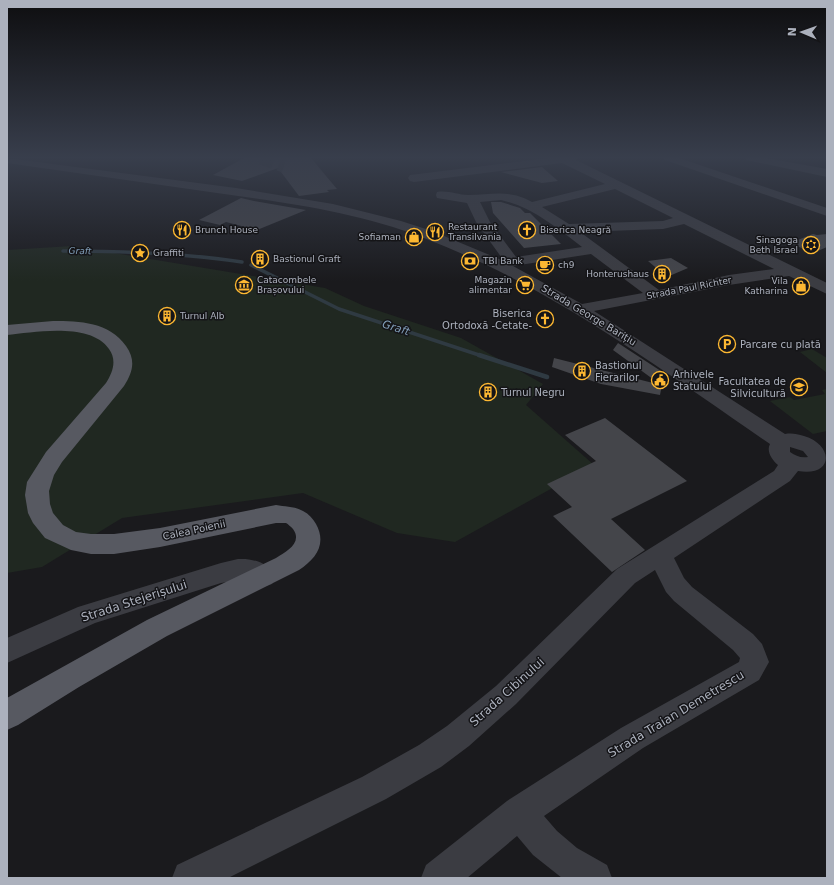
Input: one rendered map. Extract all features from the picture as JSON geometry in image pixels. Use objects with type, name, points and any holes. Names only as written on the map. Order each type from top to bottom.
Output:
[{"type":"main road","name":"Calea Poienii","points":[[7,330],[58,326],[89,328],[111,338],[119,347],[123,356],[124,365],[121,376],[61,448],[48,465],[39,482],[36,503],[48,526],[62,536],[79,542],[98,545],[145,541],[276,514],[289,515],[299,520],[304,525],[308,534],[308,544],[296,559],[263,577],[157,628],[68,678],[7,715]]},
{"type":"street","name":"Strada George Barițiu","points":[[282,199],[379,218],[457,245],[528,278],[652,354],[809,456]]},
{"type":"street","points":[[473,199],[473,205],[480,217],[512,262],[594,249]]},
{"type":"street","points":[[515,199],[531,206],[566,228],[656,295]]},
{"type":"street","points":[[531,206],[558,199]]},
{"type":"street","points":[[645,199],[827,289]]},
{"type":"street","points":[[793,199],[825,210]]},
{"type":"street","points":[[566,228],[663,225],[686,219]]},
{"type":"street","name":"Strada Paul Richter","points":[[588,307],[729,280],[791,271]]},
{"type":"street","name":"Strada Cibinului","points":[[190,878],[374,788],[430,756],[458,736],[506,694],[566,637],[626,576],[782,476],[788,469],[809,456]]},
{"type":"street","name":"Strada Traian Demetrescu","points":[[439,878],[519,813],[632,738],[741,677],[749,671],[755,662],[752,652],[742,642],[682,594],[675,585],[660,555]]},
{"type":"street","name":"Strada Stejerișului","points":[[7,651],[87,616],[221,573],[243,568],[256,570],[263,577]]},
{"type":"street","points":[[519,813],[550,847],[565,860],[594,878]]},
{"type":"shaded area","points":[[72,246],[325,288],[364,306],[461,338],[543,384],[526,405],[594,465],[455,542],[397,533],[303,493],[122,518],[42,567],[7,573],[7,250]]},
{"type":"shaded area","points":[[812,349],[827,358],[827,373],[800,352]]},
{"type":"shaded area","points":[[827,389],[827,431],[813,434],[770,401],[790,397],[794,400],[825,394],[822,390]]},
{"type":"building","points":[[239,199],[247,199],[306,210],[257,230],[226,222],[220,225],[199,220]]},
{"type":"building","name":"Biserica Neagră","points":[[491,202],[501,202],[520,208],[525,213],[530,213],[561,244],[524,248],[493,213]]},
{"type":"building","name":"Sinagoga Beth Israel","points":[[813,234],[827,234],[827,247],[813,253],[790,243]]},
{"type":"building","name":"Honterushaus","points":[[671,258],[688,268],[667,277],[648,261]]},
{"type":"building","name":"Bastionul Fierarilor","points":[[618,343],[667,375],[667,379],[662,385],[660,395],[601,384],[552,367],[554,358],[661,385],[613,350]]},
{"type":"building","points":[[605,418],[687,481],[611,519],[645,550],[612,572],[553,516],[572,507],[547,484],[596,461],[565,435]]},
{"type":"waterway","name":"Graft","points":[[63,251],[153,253],[198,256],[242,262]]},
{"type":"waterway","name":"Graft","points":[[251,265],[339,309],[482,356]]},
{"type":"waterway","name":"Graft","points":[[479,355],[547,377]]},
{"type":"place","name":"Brunch House","points":[[182,230]]},
{"type":"place","name":"Biserica Neagră","points":[[527,230]]},
{"type":"place","name":"Restaurant Transilvania","points":[[435,232]]},
{"type":"place","name":"Sofiaman","points":[[414,237]]},
{"type":"place","name":"Sinagoga Beth Israel","points":[[811,245]]},
{"type":"place","name":"Graffiti","points":[[140,253]]},
{"type":"place","name":"Bastionul Graft","points":[[260,259]]},
{"type":"place","name":"TBI Bank","points":[[470,261]]},
{"type":"place","name":"ch9","points":[[545,265]]},
{"type":"place","name":"Honterushaus","points":[[662,274]]},
{"type":"place","name":"Catacombele Brașovului","points":[[244,285]]},
{"type":"place","name":"Magazin alimentar","points":[[525,285]]},
{"type":"place","name":"Vila Katharina","points":[[801,286]]},
{"type":"place","name":"Turnul Alb","points":[[167,316]]},
{"type":"place","name":"Biserica Ortodoxă -Cetate-","points":[[545,319]]},
{"type":"place","name":"Parcare cu plată","points":[[727,344]]},
{"type":"place","name":"Bastionul Fierarilor","points":[[582,371]]},
{"type":"place","name":"Arhivele Statului","points":[[660,380]]},
{"type":"place","name":"Facultatea de Silvicultură","points":[[799,387]]},
{"type":"place","name":"Turnul Negru","points":[[488,392]]}]
